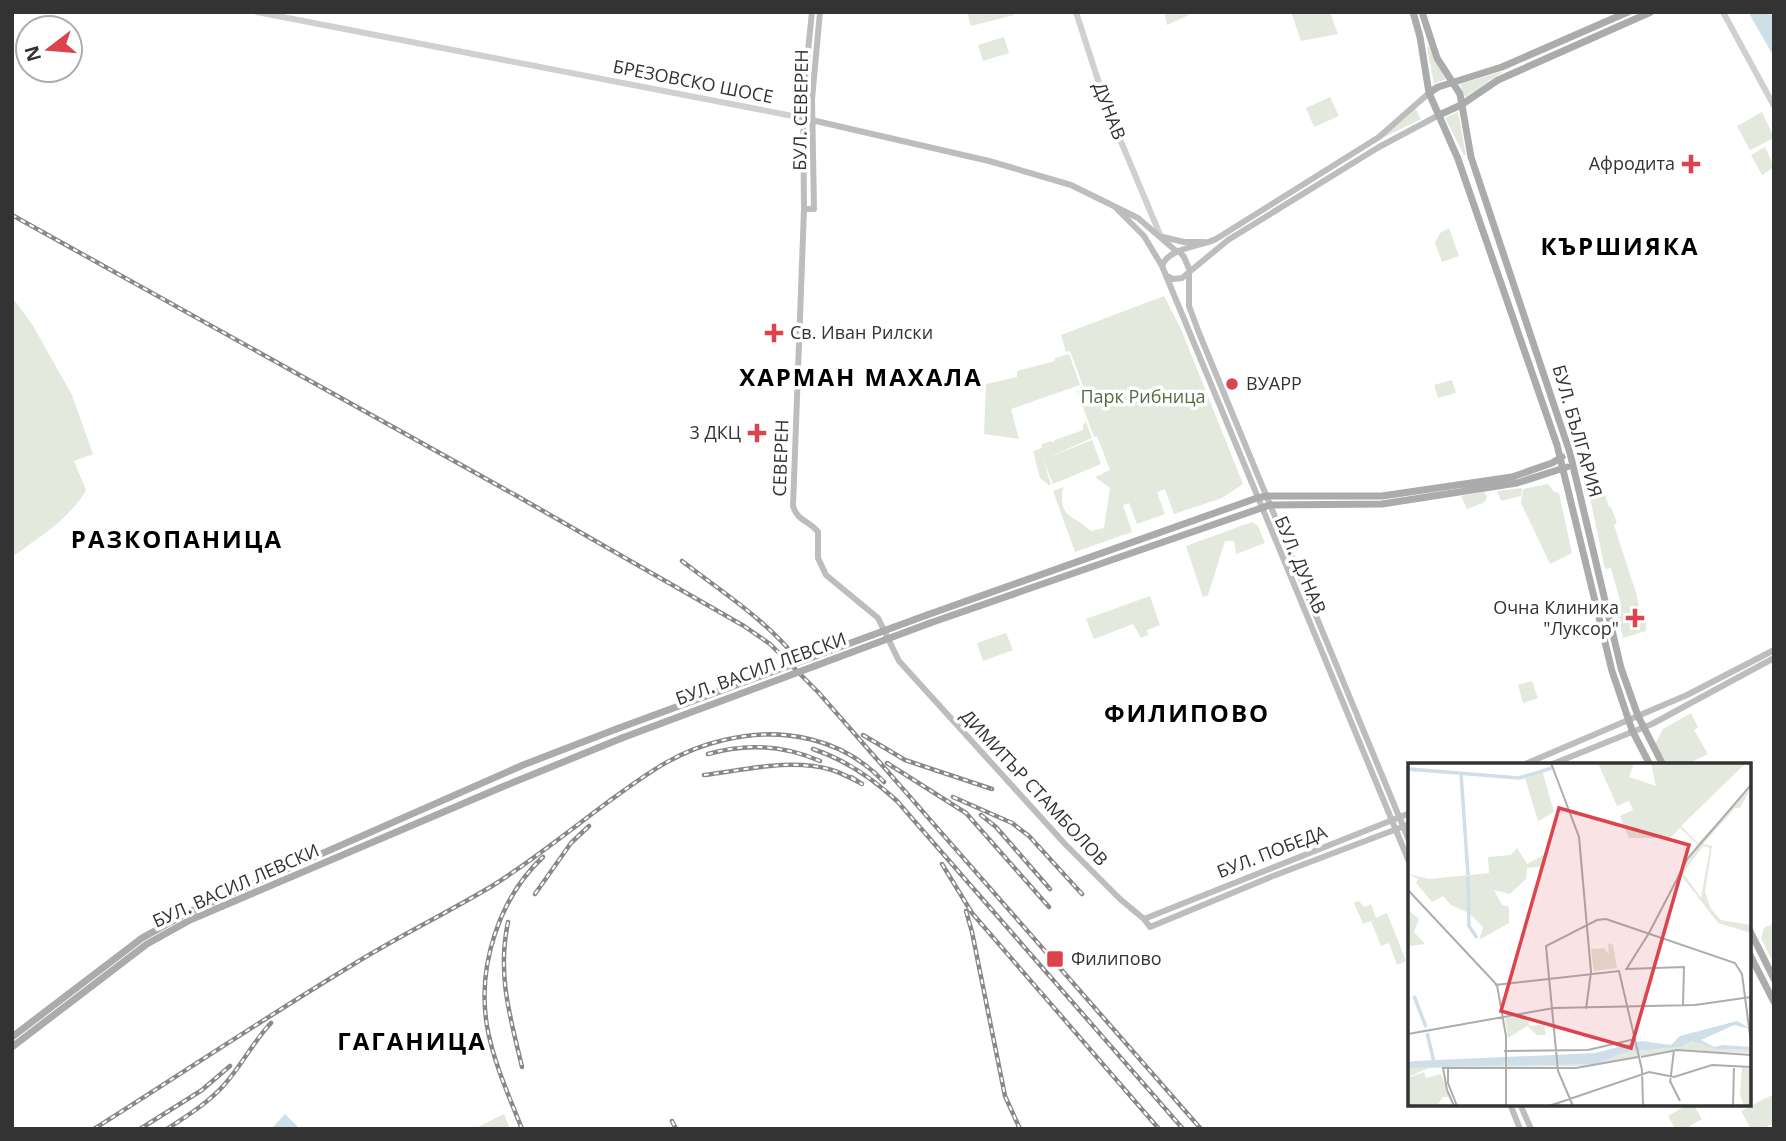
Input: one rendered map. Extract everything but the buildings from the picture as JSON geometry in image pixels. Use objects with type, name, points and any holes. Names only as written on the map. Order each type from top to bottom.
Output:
[{"type":"main road","name":"БУЛ. СЕВЕРЕН","points":[[812,12],[803,118],[804,209],[814,209],[812,99],[820,12]]},
{"type":"main road","points":[[1413,12],[1429,93]]},
{"type":"main road","name":"БУЛ. БЪЛГАРИЯ","points":[[1422,12],[1437,58],[1460,94],[1471,157],[1570,453],[1621,668],[1638,716],[1662,763]]},
{"type":"main road","points":[[1628,12],[1502,67],[1429,93],[1379,137],[1212,241],[1177,251],[1166,258],[1162,266],[1167,276],[1178,279],[1228,240],[1379,147],[1461,105],[1498,80],[1651,12]]},
{"type":"main road","name":"БУЛ. БЪЛГАРИЯ","points":[[1429,93],[1458,159],[1561,457],[1612,671],[1632,730],[1649,763]]},
{"type":"main road","name":"БРЕЗОВСКО ШОСЕ","points":[[803,118],[989,160],[1041,175],[1085,191],[1139,218],[1177,251]]},
{"type":"main road","name":"БРЕЗОВСКО ШОСЕ","points":[[1115,207],[1144,236],[1162,266]]},
{"type":"main road","name":"СЕВЕРЕН","points":[[804,209],[793,506],[797,516],[818,532],[818,558],[822,570],[878,618],[902,664]]},
{"type":"main road","points":[[1161,237],[1184,242],[1212,241]]},
{"type":"main road","points":[[1177,251],[1187,261],[1189,272]]},
{"type":"main road","name":"БУЛ. ДУНАВ","points":[[1189,272],[1191,311],[1396,819]]},
{"type":"main road","name":"БУЛ. ДУНАВ","points":[[1167,276],[1261,508],[1396,819],[1403,827],[1408,853]]},
{"type":"main road","name":"БУЛ. ВАСИЛ ЛЕВСКИ","points":[[12,1037],[142,938],[187,913],[523,765],[619,728],[1257,498],[1382,496],[1512,477],[1552,463],[1570,453]]},
{"type":"main road","name":"БУЛ. ВАСИЛ ЛЕВСКИ","points":[[12,1047],[147,944],[190,920],[514,781],[622,738],[930,624],[1270,505],[1382,504],[1517,483],[1573,464]]},
{"type":"main road","points":[[1528,763],[1687,695],[1774,650]]},
{"type":"main road","points":[[1555,763],[1643,727],[1774,658]]},
{"type":"main road","name":"ДИМИТЪР СТАМБОЛОВ","points":[[902,664],[1065,844],[1150,927]]},
{"type":"main road","name":"БУЛ. ПОБЕДА","points":[[1144,919],[1408,814]]},
{"type":"main road","name":"БУЛ. ПОБЕДА","points":[[1150,927],[1273,876],[1403,827]]},
{"type":"main road","points":[[1751,933],[1774,979]]},
{"type":"main road","points":[[1751,957],[1774,1002]]},
{"type":"main road","points":[[1511,1106],[1520,1129]]},
{"type":"main road","points":[[1521,1106],[1531,1129]]},
{"type":"street","name":"БРЕЗОВСКО ШОСЕ","points":[[257,12],[803,118]]},
{"type":"street","name":"ДУНАВ","points":[[1076,12],[1107,108],[1161,237]]},
{"type":"street","points":[[1723,12],[1774,106]]},
{"type":"street","points":[[1139,218],[1148,207]]},
{"type":"green space","points":[[967,12],[1013,12],[1014,15],[971,26]]},
{"type":"green space","points":[[1164,12],[1188,12],[1189,15],[1167,25]]},
{"type":"green space","points":[[1291,12],[1330,12],[1338,34],[1301,41]]},
{"type":"green space","points":[[1004,37],[1009,53],[983,61],[978,45]]},
{"type":"green space","points":[[1429,46],[1446,79],[1434,84],[1427,47]]},
{"type":"green space","points":[[1504,71],[1465,97],[1460,84]]},
{"type":"green space","points":[[1330,97],[1339,116],[1314,127],[1306,108]]},
{"type":"green space","points":[[1416,109],[1421,119],[1379,140]]},
{"type":"green space","points":[[1458,112],[1466,155],[1445,118]]},
{"type":"green space","points":[[1762,112],[1774,138],[1750,150],[1737,126]]},
{"type":"green space","points":[[1765,147],[1774,167],[1762,175],[1751,155]]},
{"type":"green space","points":[[1449,228],[1459,256],[1442,262],[1435,243],[1440,233]]},
{"type":"green space","name":"Парк Рибница","points":[[1164,296],[1181,329],[1243,484],[1222,498],[1174,514],[1165,489],[1157,492],[1165,514],[1137,524],[1129,503],[1123,505],[1132,532],[1075,552],[1053,491],[1063,487],[1064,510],[1091,531],[1104,528],[1110,488],[1095,477],[1110,470],[1077,391],[1083,386],[1070,351],[1066,352],[1061,335]]},
{"type":"green space","points":[[12,297],[32,324],[72,395],[93,454],[74,461],[86,490],[79,501],[53,527],[12,557]]},
{"type":"green space","points":[[1069,354],[1080,385],[1011,409],[1019,439],[984,434],[986,384],[1017,377],[1017,371],[1055,361],[1055,358]]},
{"type":"green space","points":[[1452,380],[1456,393],[1438,398],[1434,385]]},
{"type":"green space","points":[[1086,422],[1092,438],[1045,459],[1092,440],[1101,464],[1053,484],[1043,459],[1049,485],[1040,478],[1033,451],[1042,448],[1042,444],[1052,443],[1083,430]]},
{"type":"green space","points":[[1589,463],[1598,475],[1617,523],[1614,525],[1641,614],[1647,613],[1646,631],[1623,638],[1616,607],[1621,605],[1611,568],[1605,569],[1584,469]]},
{"type":"green space","points":[[1548,484],[1554,492],[1559,493],[1572,553],[1550,564],[1521,503],[1523,489]]},
{"type":"green space","points":[[1522,488],[1521,496],[1501,501],[1497,491]]},
{"type":"green space","points":[[1484,492],[1487,496],[1485,502],[1467,509],[1461,496]]},
{"type":"green space","points":[[1252,522],[1258,526],[1265,543],[1236,554],[1234,541],[1225,541],[1208,595],[1203,597],[1186,546]]},
{"type":"green space","points":[[1150,596],[1160,625],[1147,630],[1148,635],[1141,638],[1133,624],[1094,639],[1086,619]]},
{"type":"green space","points":[[1006,633],[1013,650],[983,661],[977,643]]},
{"type":"green space","points":[[1532,681],[1538,698],[1523,703],[1518,685]]},
{"type":"green space","points":[[1691,713],[1698,727],[1694,730],[1708,754],[1689,763],[1665,763],[1655,744],[1663,729]]},
{"type":"green space","points":[[1359,901],[1364,907],[1371,904],[1376,918],[1387,913],[1406,961],[1397,965],[1389,943],[1381,946],[1371,921],[1363,924],[1354,903]]},
{"type":"green space","points":[[1774,923],[1774,964],[1761,938],[1764,928]]},
{"type":"green space","points":[[1774,1094],[1774,1123],[1763,1129],[1751,1129],[1741,1111]]},
{"type":"green space","points":[[1686,1106],[1694,1106],[1702,1119],[1685,1129],[1675,1129],[1668,1116]]},
{"type":"green space","points":[[504,1114],[510,1129],[474,1129]]},
{"type":"water","points":[[1749,12],[1774,12],[1774,57],[1751,17]]},
{"type":"water","points":[[285,1114],[300,1129],[273,1127]]},
{"type":"railway","points":[[12,215],[517,496],[744,626],[770,644],[818,692],[1201,1129]]},
{"type":"railway","points":[[682,561],[757,619],[797,659]]},
{"type":"railway","points":[[94,1129],[321,984],[492,886],[636,782],[691,750],[746,736],[768,734],[810,739],[850,755],[884,782]]},
{"type":"railway","points":[[863,735],[905,760],[992,789]]},
{"type":"railway","points":[[708,754],[736,748],[764,747],[820,761]]},
{"type":"railway","points":[[813,749],[858,770],[897,801],[1183,1129]]},
{"type":"railway","points":[[887,763],[966,813],[1049,907]]},
{"type":"railway","points":[[704,775],[768,766],[800,765],[832,770],[862,784],[851,777]]},
{"type":"railway","points":[[953,797],[1012,823],[1029,836],[1082,894]]},
{"type":"railway","points":[[981,815],[996,827],[1050,889]]},
{"type":"railway","points":[[535,894],[571,843],[589,826]]},
{"type":"railway","points":[[522,1129],[493,1052],[487,1026],[485,980],[495,934],[503,913],[514,892],[543,857]]},
{"type":"railway","points":[[942,864],[972,913],[1159,1129]]},
{"type":"railway","points":[[966,911],[1005,1096],[1020,1129]]},
{"type":"railway","points":[[508,922],[504,978],[522,1067]]},
{"type":"railway","points":[[167,1129],[218,1092],[271,1023]]},
{"type":"railway","points":[[140,1129],[202,1090],[230,1066]]},
{"type":"railway","points":[[672,1121],[676,1129]]},
{"type":"place","name":"Афродита","points":[[1691,164]]},
{"type":"place","name":"Св. Иван Рилски","points":[[774,333]]},
{"type":"place","name":"ВУАРР","points":[[1232,384]]},
{"type":"place","name":"3 ДКЦ","points":[[757,433]]},
{"type":"place","name":"Очна Клиника \"Луксор\"","points":[[1635,618]]},
{"type":"place","name":"Филипово","points":[[1055,959]]},
{"type":"district","name":"КЪРШИЯКА","points":[[1620,247]]},
{"type":"district","name":"ХАРМАН МАХАЛА","points":[[861,378]]},
{"type":"district","name":"РАЗКОПАНИЦА","points":[[177,540]]},
{"type":"district","name":"ФИЛИПОВО","points":[[1187,714]]},
{"type":"district","name":"ГАГАНИЦА","points":[[412,1042]]}]
